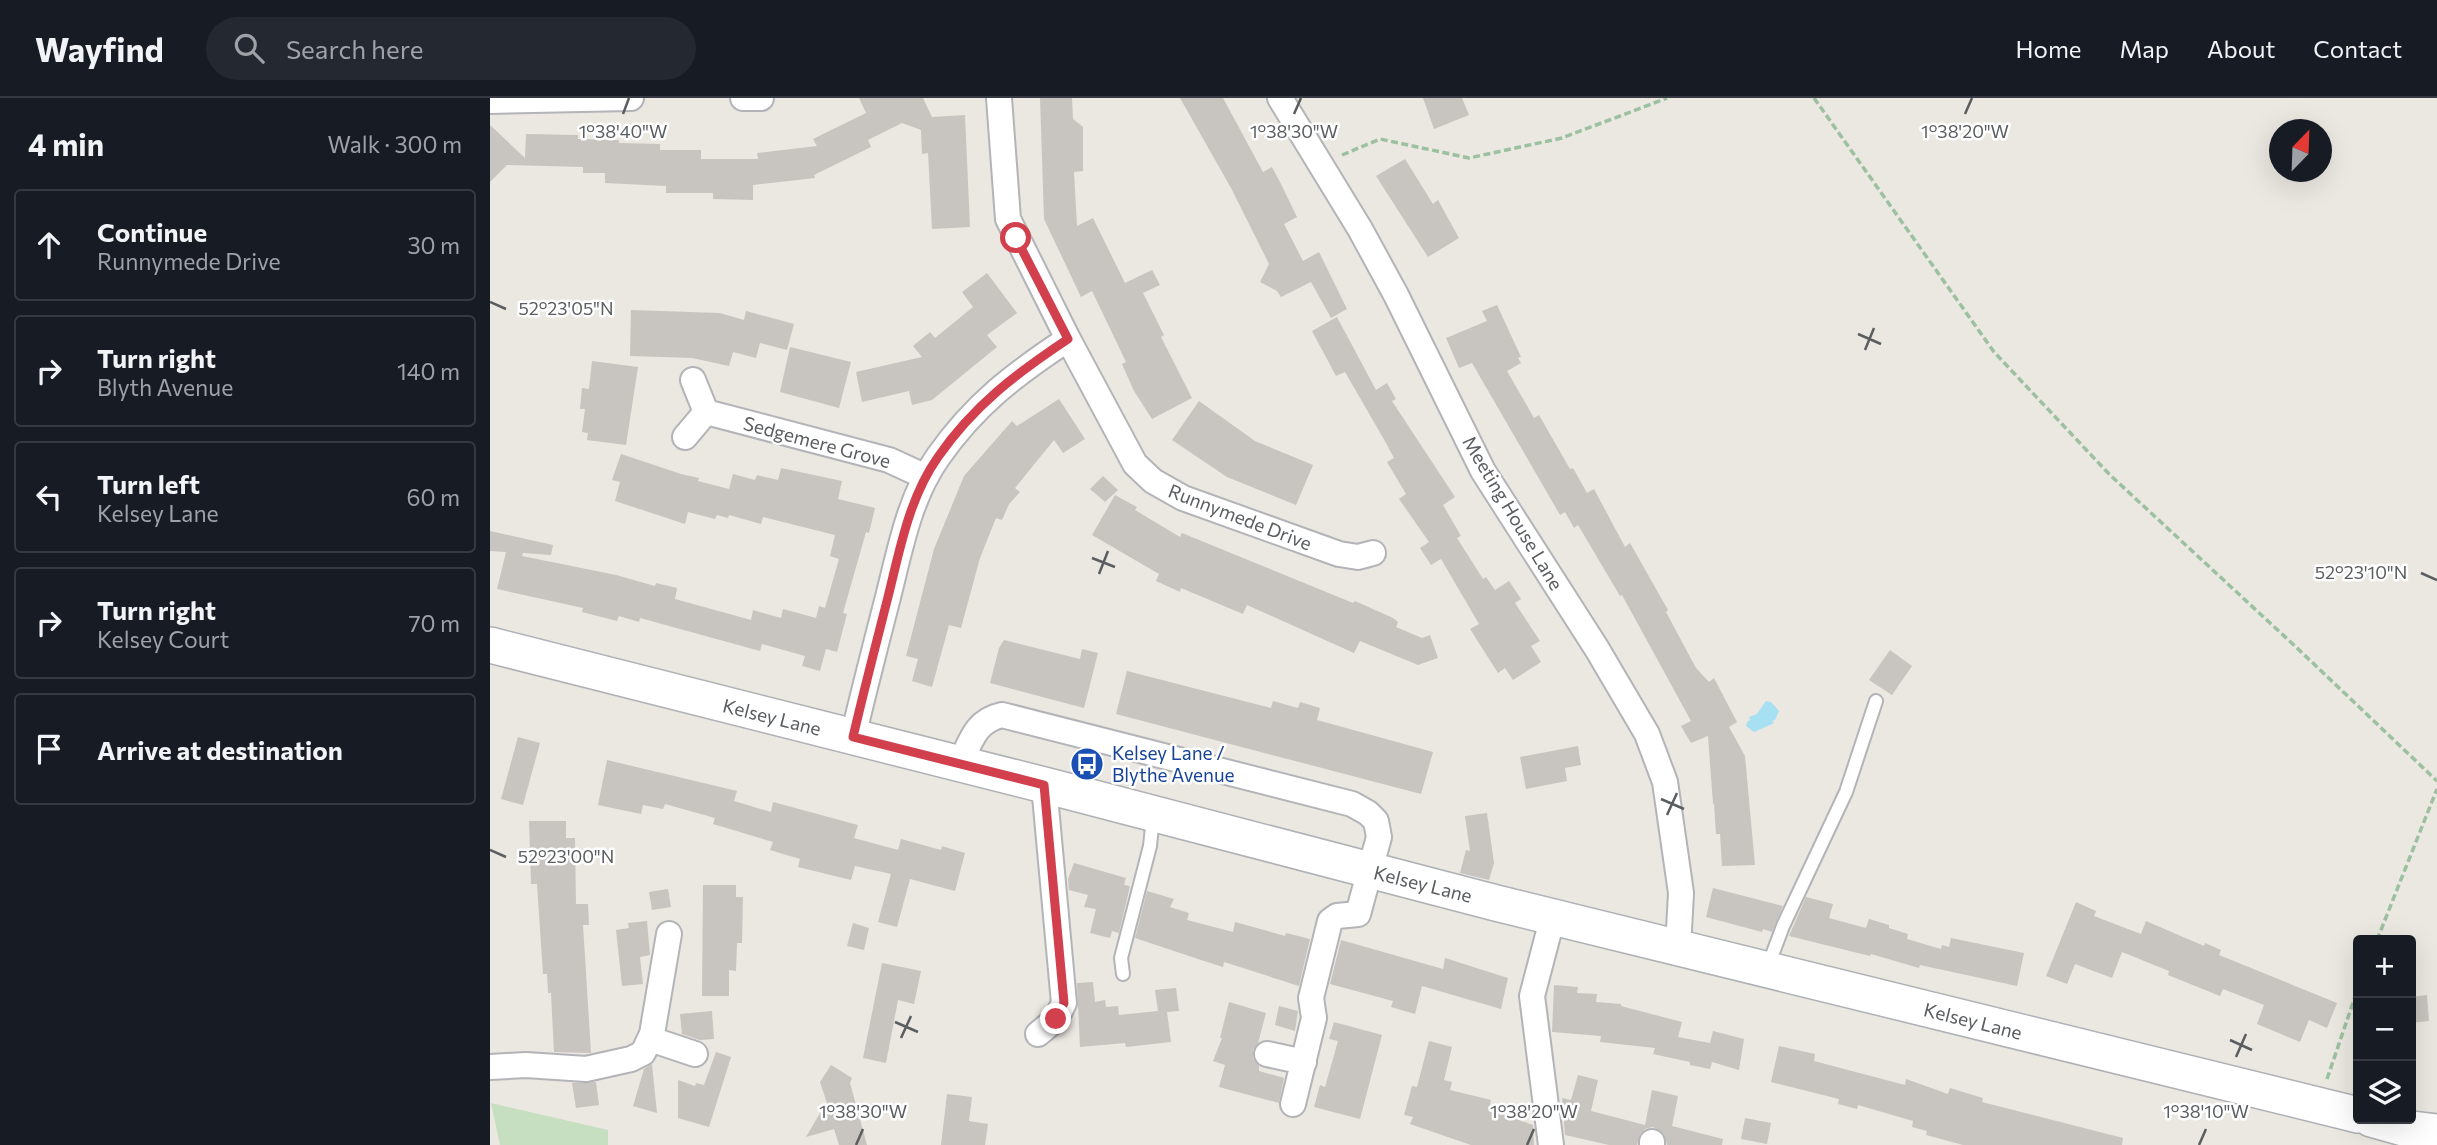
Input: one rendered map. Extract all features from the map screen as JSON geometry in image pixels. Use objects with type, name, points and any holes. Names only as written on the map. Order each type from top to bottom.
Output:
[{"type":"main road","name":"Kelsey Lane","points":[[490,645],[1678,948],[2353,1114]]},
{"type":"main road","points":[[2389,1124],[2437,1132]]},
{"type":"street","points":[[490,101],[631,98]]},
{"type":"street","points":[[743,98],[761,98]]},
{"type":"street","name":"Runnymede Drive","points":[[999,98],[1008,219],[1135,464],[1153,481],[1183,498],[1339,554],[1358,557],[1373,554]]},
{"type":"street","name":"Meeting House Lane","points":[[1280,98],[1396,295],[1483,471],[1597,649],[1647,734],[1665,782],[1678,869],[1681,893],[1678,948]]},
{"type":"street","points":[[853,737],[905,532],[926,477],[954,436],[986,400],[1029,365],[1068,339]]},
{"type":"street","points":[[685,437],[706,412],[693,380]]},
{"type":"street","name":"Sedgemere Grove","points":[[706,412],[890,460],[926,477]]},
{"type":"street","points":[[960,764],[978,727],[987,718],[1002,715],[1352,804],[1376,821],[1379,837],[1358,914],[1337,916],[1330,921],[1311,998],[1314,1018],[1293,1104]]},
{"type":"street","points":[[1038,1034],[1056,1019],[1064,1003],[1044,785]]},
{"type":"street","points":[[1551,1145],[1532,996],[1553,916]]},
{"type":"street","points":[[490,1067],[526,1065],[586,1069],[631,1059],[643,1053],[650,1039],[669,934]]},
{"type":"street","points":[[650,1039],[695,1054]]},
{"type":"street","points":[[1268,1054],[1304,1062]]},
{"type":"street","points":[[2436,1145],[2437,1132]]},
{"type":"lane","points":[[1767,969],[1783,926],[1846,792],[1876,701]]},
{"type":"lane","points":[[1123,974],[1121,958],[1150,846],[1154,814]]},
{"type":"path","points":[[1320,163],[1380,139],[1469,158],[1563,138],[1667,98]]},
{"type":"path","points":[[1814,98],[1994,352],[2110,475],[2437,781]]},
{"type":"path","points":[[2379,935],[2437,789]]},
{"type":"path","points":[[2319,1104],[2355,998]]},
{"type":"green space","points":[[491,1103],[608,1130],[608,1145],[500,1145]]},
{"type":"water","points":[[1766,701],[1771,702],[1779,711],[1772,721],[1774,723],[1754,732],[1746,726],[1747,722]]},
{"type":"building","points":[[859,98],[923,98],[932,117],[965,115],[970,227],[932,229],[928,153],[922,154],[921,130],[902,123],[868,140],[871,147],[814,175],[815,178],[753,185],[753,200],[713,199],[713,193],[666,193],[666,186],[605,183],[605,173],[583,173],[583,167],[507,165],[490,182],[490,125],[525,158],[526,134],[578,135],[578,139],[660,144],[660,150],[701,150],[701,159],[758,159],[757,153],[817,146],[813,139],[866,113]]},
{"type":"building","points":[[1040,98],[1072,98],[1073,119],[1083,127],[1083,171],[1074,172],[1077,226],[1093,218],[1125,283],[1152,270],[1160,285],[1143,293],[1164,335],[1161,337],[1192,398],[1152,419],[1134,391],[1122,364],[1126,362],[1092,291],[1081,297],[1044,219]]},
{"type":"building","points":[[1180,98],[1223,98],[1263,172],[1272,167],[1281,184],[1297,217],[1284,224],[1303,261],[1319,252],[1347,309],[1331,318],[1311,282],[1281,297],[1277,291],[1260,282],[1269,264],[1231,188]]},
{"type":"building","points":[[1423,98],[1462,98],[1469,115],[1434,129]]},
{"type":"building","points":[[1405,159],[1433,204],[1438,200],[1459,238],[1428,257],[1376,176]]},
{"type":"building","points":[[987,273],[1017,313],[987,335],[997,347],[932,400],[912,405],[909,391],[862,402],[856,372],[922,357],[913,346],[930,332],[935,338],[973,307],[962,292]]},
{"type":"building","points":[[1497,305],[1521,357],[1518,358],[1521,363],[1507,371],[1534,418],[1539,415],[1587,493],[1594,489],[1625,547],[1630,543],[1668,610],[1666,612],[1696,668],[1709,682],[1714,678],[1737,722],[1729,727],[1745,756],[1755,865],[1722,866],[1720,834],[1716,834],[1708,736],[1691,743],[1681,726],[1691,721],[1622,595],[1620,596],[1578,525],[1574,528],[1565,512],[1560,515],[1472,363],[1459,368],[1446,338],[1487,321],[1482,311]]},
{"type":"building","points":[[631,310],[720,313],[744,320],[746,311],[794,324],[787,350],[760,343],[756,358],[733,352],[729,366],[692,358],[630,356]]},
{"type":"building","points":[[1337,317],[1376,390],[1387,383],[1396,399],[1392,401],[1455,497],[1443,505],[1461,536],[1457,538],[1483,579],[1486,577],[1495,590],[1509,581],[1521,599],[1515,603],[1540,641],[1531,646],[1541,662],[1513,680],[1505,668],[1498,673],[1470,629],[1479,624],[1441,559],[1431,565],[1420,548],[1429,542],[1399,499],[1406,494],[1387,462],[1394,458],[1345,372],[1336,376],[1312,331]]},
{"type":"building","points":[[790,347],[851,362],[839,408],[780,392]]},
{"type":"building","points":[[592,361],[638,367],[626,445],[587,440],[588,433],[582,432],[585,409],[580,409],[582,388],[589,389]]},
{"type":"building","points":[[1059,399],[1085,439],[1063,453],[1054,440],[1015,488],[1020,492],[1009,504],[1002,520],[996,518],[980,558],[961,628],[949,625],[932,687],[912,681],[918,659],[906,656],[934,549],[964,476],[1012,421],[1017,426]]},
{"type":"building","points":[[1199,401],[1255,441],[1313,465],[1296,505],[1227,477],[1172,440]]},
{"type":"building","points":[[621,454],[729,489],[733,474],[755,480],[757,475],[778,480],[781,468],[842,481],[838,499],[875,508],[843,613],[847,614],[837,652],[826,649],[820,671],[802,666],[805,656],[762,644],[760,651],[640,618],[639,622],[619,616],[617,621],[582,612],[583,608],[497,589],[506,552],[490,551],[490,531],[553,545],[551,555],[523,553],[522,556],[616,575],[655,586],[656,583],[677,588],[675,599],[751,620],[753,610],[781,618],[783,609],[816,618],[819,606],[825,608],[839,559],[830,556],[835,535],[763,517],[761,524],[729,515],[728,518],[717,515],[715,519],[688,512],[685,524],[615,501],[620,482],[612,480]]},
{"type":"building","points":[[1103,476],[1118,490],[1105,502],[1090,489]]},
{"type":"building","points":[[1115,495],[1180,537],[1182,533],[1353,603],[1355,601],[1393,618],[1398,622],[1396,627],[1422,638],[1430,635],[1438,658],[1418,665],[1360,641],[1354,653],[1247,605],[1243,614],[1181,588],[1180,592],[1156,581],[1159,574],[1092,535]]},
{"type":"building","points":[[1004,640],[1080,659],[1082,649],[1098,653],[1084,708],[990,683],[999,648]]},
{"type":"building","points":[[1890,650],[1912,666],[1892,695],[1869,680]]},
{"type":"building","points":[[1127,671],[1271,708],[1273,701],[1298,708],[1300,702],[1320,708],[1317,720],[1433,752],[1421,794],[1116,714]]},
{"type":"building","points":[[518,737],[540,743],[523,805],[501,799]]},
{"type":"building","points":[[1578,746],[1581,765],[1565,768],[1567,781],[1526,789],[1520,757]]},
{"type":"building","points":[[607,760],[737,791],[734,801],[771,812],[773,802],[858,825],[854,838],[898,850],[901,839],[941,850],[942,846],[965,853],[955,891],[910,879],[897,927],[878,922],[891,874],[855,866],[851,880],[798,867],[800,859],[770,850],[773,842],[713,824],[715,818],[665,804],[663,809],[643,805],[641,814],[598,805]]},
{"type":"building","points":[[1487,813],[1494,863],[1489,880],[1460,873],[1466,850],[1470,851],[1465,816]]},
{"type":"building","points":[[529,821],[566,821],[566,838],[575,838],[576,904],[588,904],[589,925],[583,925],[591,1053],[554,1052],[551,993],[548,993],[547,974],[543,974],[537,884],[531,884]]},
{"type":"building","points":[[1074,863],[1126,878],[1124,885],[1130,886],[1119,933],[1112,931],[1110,938],[1090,933],[1096,909],[1084,907],[1088,895],[1069,890],[1068,879]]},
{"type":"building","points":[[703,885],[736,885],[736,897],[743,897],[742,943],[737,943],[736,971],[729,970],[729,996],[702,996]]},
{"type":"building","points":[[1713,888],[1783,906],[1772,932],[1763,929],[1762,932],[1706,917]]},
{"type":"building","points":[[668,889],[671,907],[652,910],[649,892]]},
{"type":"building","points":[[1147,891],[1174,899],[1170,907],[1189,913],[1187,920],[1233,932],[1235,922],[1285,936],[1286,933],[1310,939],[1299,986],[1224,962],[1223,967],[1135,938]]},
{"type":"building","points":[[1806,897],[1833,904],[1829,918],[1866,928],[1869,919],[1908,934],[1907,939],[1941,949],[1942,945],[1949,947],[1951,938],[2024,953],[2017,986],[1920,965],[1919,968],[1871,954],[1870,956],[1789,936]]},
{"type":"building","points":[[2076,902],[2096,911],[2094,916],[2141,934],[2146,921],[2204,946],[2205,943],[2221,950],[2219,955],[2337,1003],[2327,1028],[2309,1020],[2300,1042],[2257,1024],[2264,1005],[2223,989],[2220,996],[2168,975],[2169,971],[2122,952],[2112,978],[2075,964],[2067,984],[2046,976]]},
{"type":"building","points":[[647,921],[650,955],[640,957],[643,984],[622,986],[616,930],[629,928],[628,923]]},
{"type":"building","points":[[853,923],[869,928],[864,950],[847,946]]},
{"type":"building","points":[[1341,940],[1443,969],[1445,958],[1508,978],[1501,1009],[1422,986],[1415,1014],[1391,1007],[1393,1001],[1330,984]]},
{"type":"building","points":[[882,963],[921,971],[914,1004],[898,1000],[886,1063],[863,1058]]},
{"type":"building","points":[[1093,982],[1095,1002],[1105,1000],[1106,1007],[1118,1006],[1119,1015],[1158,1011],[1155,990],[1176,988],[1179,1011],[1167,1012],[1171,1042],[1126,1047],[1125,1043],[1080,1047],[1077,983]]},
{"type":"building","points":[[1554,985],[1578,987],[1577,993],[1597,994],[1596,1002],[1621,1004],[1682,1022],[1678,1037],[1710,1043],[1713,1031],[1744,1039],[1739,1070],[1712,1062],[1710,1069],[1690,1065],[1690,1062],[1653,1054],[1655,1048],[1600,1042],[1601,1036],[1552,1032]]},
{"type":"building","points":[[2427,995],[2429,1021],[2416,1022],[2416,996]]},
{"type":"building","points":[[1229,1002],[1266,1013],[1258,1043],[1253,1050],[1253,1058],[1259,1071],[1284,1078],[1279,1103],[1219,1087],[1225,1065],[1213,1061],[1222,1038]]},
{"type":"building","points":[[1279,1006],[1298,1011],[1295,1031],[1275,1025]]},
{"type":"building","points":[[712,1011],[714,1039],[700,1040],[682,1034],[680,1014]]},
{"type":"building","points":[[1334,1022],[1382,1035],[1360,1119],[1314,1107],[1320,1085],[1325,1087],[1338,1041],[1329,1039]]},
{"type":"building","points":[[1429,1041],[1452,1047],[1444,1080],[1452,1082],[1450,1090],[1491,1100],[1489,1109],[1533,1125],[1534,1145],[1471,1145],[1410,1124],[1413,1117],[1404,1115],[1412,1086],[1417,1087]]},
{"type":"building","points":[[1779,1046],[1815,1054],[1814,1061],[1905,1085],[1906,1079],[1948,1094],[1950,1088],[1983,1098],[1982,1102],[2123,1138],[2122,1145],[1963,1145],[1926,1135],[1927,1131],[1912,1127],[1913,1121],[1858,1105],[1857,1109],[1838,1104],[1839,1099],[1771,1082]]},
{"type":"building","points":[[716,1052],[731,1057],[709,1127],[678,1118],[678,1080],[695,1086],[696,1083],[704,1085]]},
{"type":"building","points":[[652,1064],[657,1113],[633,1106],[644,1069]]},
{"type":"building","points":[[831,1065],[852,1078],[850,1083],[867,1145],[839,1145],[834,1129],[806,1137],[820,1113],[830,1112],[820,1082]]},
{"type":"building","points":[[1578,1075],[1598,1080],[1591,1111],[1645,1125],[1652,1090],[1678,1096],[1672,1126],[1723,1139],[1722,1145],[1667,1145],[1664,1134],[1653,1127],[1640,1134],[1637,1145],[1609,1145],[1565,1135],[1562,1098],[1571,1100]]},
{"type":"building","points":[[596,1082],[599,1105],[576,1108],[572,1083]]},
{"type":"building","points":[[947,1094],[972,1097],[969,1121],[988,1124],[985,1145],[941,1145]]},
{"type":"building","points":[[1745,1118],[1771,1123],[1767,1144],[1741,1139]]},
{"type":"place","name":"Kelsey Lane / Blythe Avenue","points":[[1087,764]]},
{"type":"route","points":[[1016,238],[1068,339],[1002,385],[986,400],[954,436],[926,477],[905,532],[853,737],[1044,785],[1064,1003],[1056,1019]]}]
